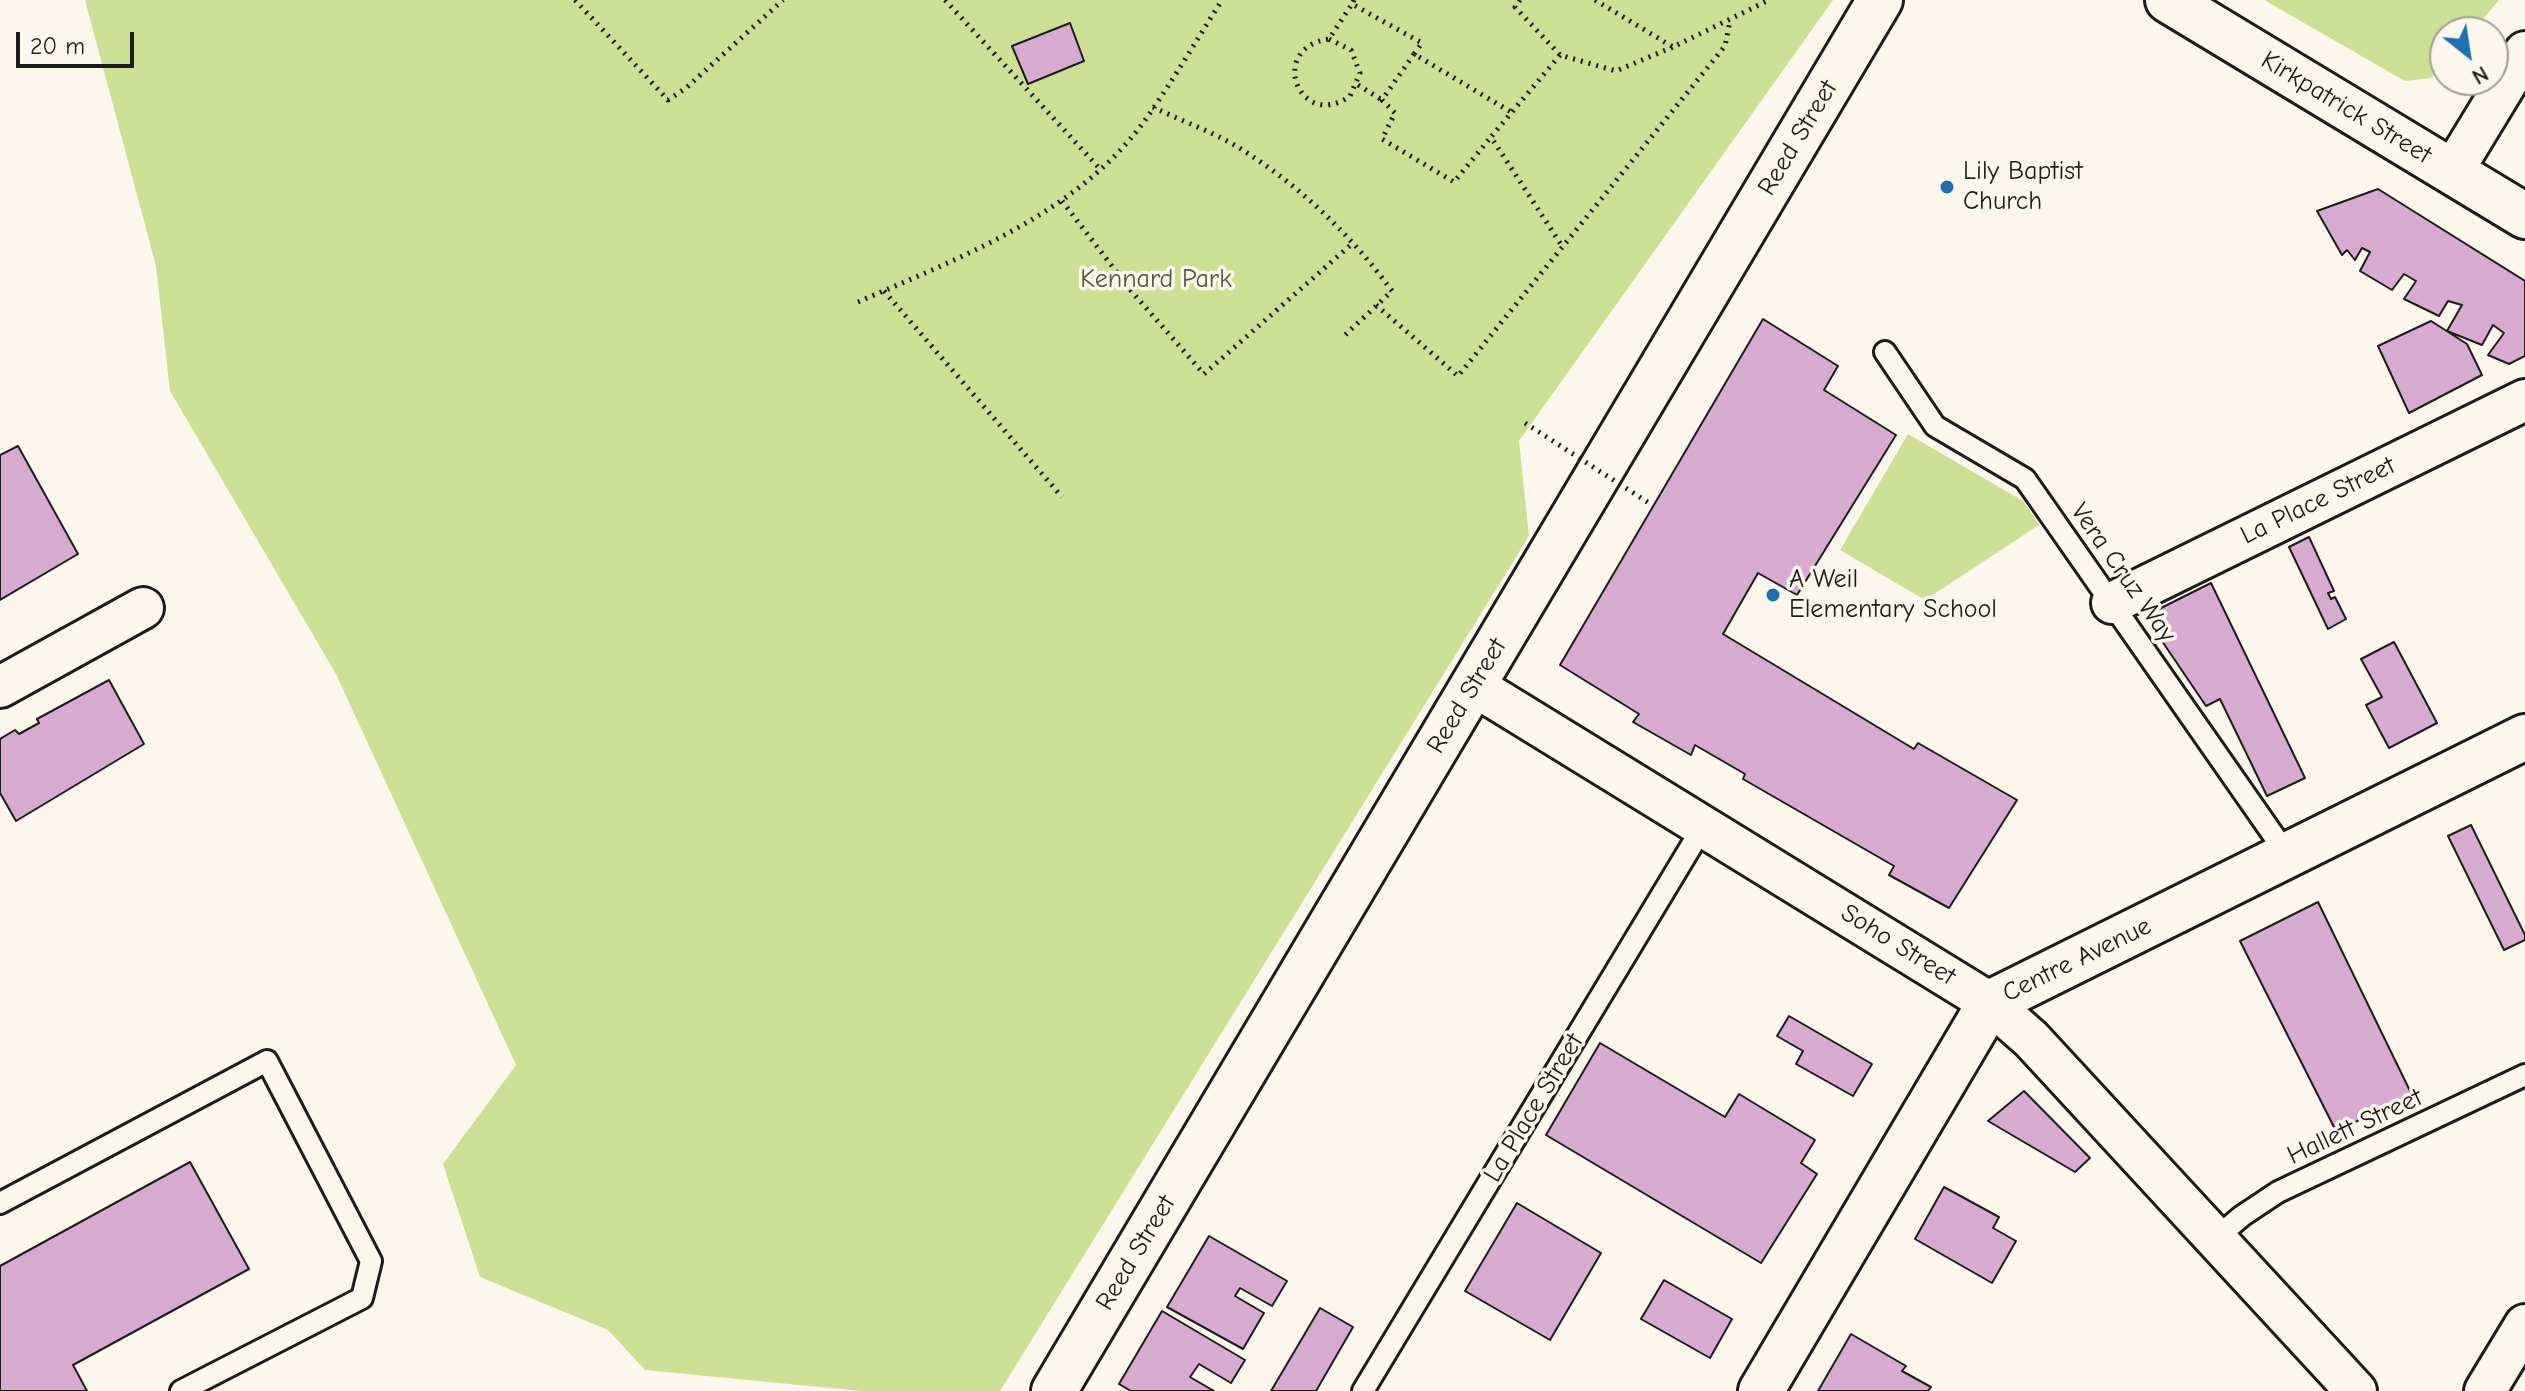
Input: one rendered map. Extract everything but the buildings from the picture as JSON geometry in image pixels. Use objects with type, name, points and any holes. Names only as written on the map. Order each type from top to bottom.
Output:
[{"type":"street","name":"Reed Street","points":[[1054,1391],[1880,0]]},
{"type":"street","name":"Kirkpatrick Street","points":[[2168,0],[2525,216]]},
{"type":"street","points":[[2452,172],[2525,52]]},
{"type":"street","name":"La Place Street","points":[[2112,603],[2525,400]]},
{"type":"street","points":[[0,687],[143,608]]},
{"type":"street","name":"Soho Street","points":[[1473,685],[1990,1003],[2031,1039],[2356,1391]]},
{"type":"street","name":"Centre Avenue","points":[[1761,1391],[1990,1003],[2525,737]]},
{"type":"street","points":[[2485,1391],[2525,1325]]},
{"type":"lane","name":"Vera Cruz Way","points":[[1885,352],[1935,426],[2025,479],[2288,856]]},
{"type":"lane","name":"La Place Street","points":[[1363,1391],[1704,825]]},
{"type":"lane","points":[[0,1203],[267,1061],[371,1261],[362,1298],[181,1391]]},
{"type":"lane","name":"Hallett Street","points":[[2216,1238],[2278,1192],[2525,1075]]},
{"type":"path","points":[[575,0],[668,100],[686,88],[783,0]]},
{"type":"path","points":[[945,0],[1100,169]]},
{"type":"path","points":[[858,302],[954,261],[1062,201],[1100,169],[1153,107],[1222,0]]},
{"type":"path","points":[[1520,0],[1515,7],[1560,55],[1616,71],[1730,21],[1769,0]]},
{"type":"path","points":[[1595,0],[1673,47]]},
{"type":"path","points":[[1329,39],[1353,2],[1422,43],[1382,100]]},
{"type":"path","points":[[1376,305],[1458,376],[1725,46],[1730,21]]},
{"type":"path","points":[[1329,39],[1341,42],[1358,60],[1358,85],[1340,103],[1316,104],[1297,88],[1294,75],[1296,61],[1315,41],[1329,39]]},
{"type":"path","points":[[1414,54],[1511,112]]},
{"type":"path","points":[[1358,85],[1382,100],[1395,113],[1382,139],[1454,182],[1560,55]]},
{"type":"path","points":[[1153,107],[1240,149],[1328,215],[1353,243],[1392,291],[1344,336]]},
{"type":"path","points":[[1491,137],[1562,246]]},
{"type":"path","points":[[1062,201],[1132,292],[1204,374],[1353,243]]},
{"type":"path","points":[[884,291],[1062,497]]},
{"type":"path","points":[[1525,423],[1652,505]]},
{"type":"green space","name":"Kennard Park","points":[[85,0],[1833,0],[1519,441],[1529,536],[1000,1391],[861,1391],[645,1370],[608,1330],[480,1277],[443,1164],[516,1065],[336,674],[170,391],[156,266]]},
{"type":"green space","points":[[2264,0],[2499,0],[2486,16],[2429,16],[2429,78],[2405,81]]},
{"type":"green space","points":[[1908,434],[2023,501],[2039,525],[1925,600],[1840,550]]},
{"type":"place","name":"Lily Baptist Church","points":[[1947,187]]},
{"type":"place","name":"A Weil Elementary School","points":[[1773,595]]}]
